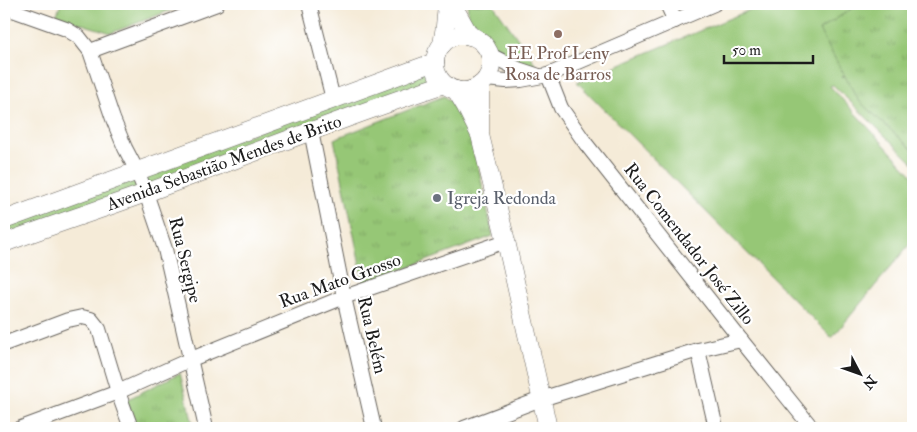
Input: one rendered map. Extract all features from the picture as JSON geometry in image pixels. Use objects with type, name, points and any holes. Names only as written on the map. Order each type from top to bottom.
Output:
[{"type":"main road","points":[[442,45],[447,4]]},
{"type":"main road","points":[[452,4],[470,36]]},
{"type":"main road","points":[[450,87],[469,90],[483,82],[490,72],[490,55],[487,48],[476,38],[460,35],[450,38],[442,45],[437,53],[435,62],[439,78],[450,87],[480,135]]},
{"type":"main road","name":"Avenida Sebastião Mendes de Brito","points":[[4,220],[435,62]]},
{"type":"main road","points":[[483,82],[480,135],[506,240],[548,428]]},
{"type":"main road","name":"Avenida Sebastião Mendes de Brito","points":[[4,243],[311,131],[450,87]]},
{"type":"street","points":[[4,7],[66,29],[79,37],[90,51],[217,4]]},
{"type":"street","points":[[309,4],[333,99]]},
{"type":"street","points":[[667,4],[675,21]]},
{"type":"street","points":[[483,82],[521,80],[544,76],[714,4]]},
{"type":"street","name":"Rua Sergipe","points":[[90,51],[113,120],[146,192],[164,249],[206,428]]},
{"type":"street","points":[[490,55],[518,69],[544,76]]},
{"type":"street","name":"Rua Comendador José Zillo","points":[[544,76],[561,108],[586,144],[812,428]]},
{"type":"street","name":"Rua Belém","points":[[311,131],[344,297],[374,428]]},
{"type":"street","name":"Rua Mato Grosso","points":[[21,428],[118,392],[189,360],[344,297],[506,240]]},
{"type":"street","points":[[4,344],[68,320],[82,317],[91,319],[99,329],[131,428]]},
{"type":"street","points":[[464,428],[541,399],[698,350],[741,340]]},
{"type":"street","points":[[698,350],[716,428]]},
{"type":"green space","points":[[61,4],[187,4],[111,33],[56,16]]},
{"type":"green space","points":[[468,4],[493,4],[537,66],[510,58],[474,29],[467,18]]},
{"type":"green space","points":[[764,4],[913,4],[913,26],[842,77],[913,33],[913,163],[833,85],[830,86],[913,176],[913,240],[832,338],[577,82]]},
{"type":"green space","points":[[859,4],[913,4],[913,150],[859,101],[819,30]]},
{"type":"green space","points":[[428,70],[429,84],[4,239],[4,224]]},
{"type":"green space","points":[[444,96],[460,108],[472,137],[493,236],[364,284],[334,139]]},
{"type":"green space","points":[[180,373],[194,428],[137,428],[126,400]]},
{"type":"place","name":"EE Prof Leny Rosa de Barros","points":[[558,34]]},
{"type":"place","name":"Igreja Redonda","points":[[437,198]]}]
